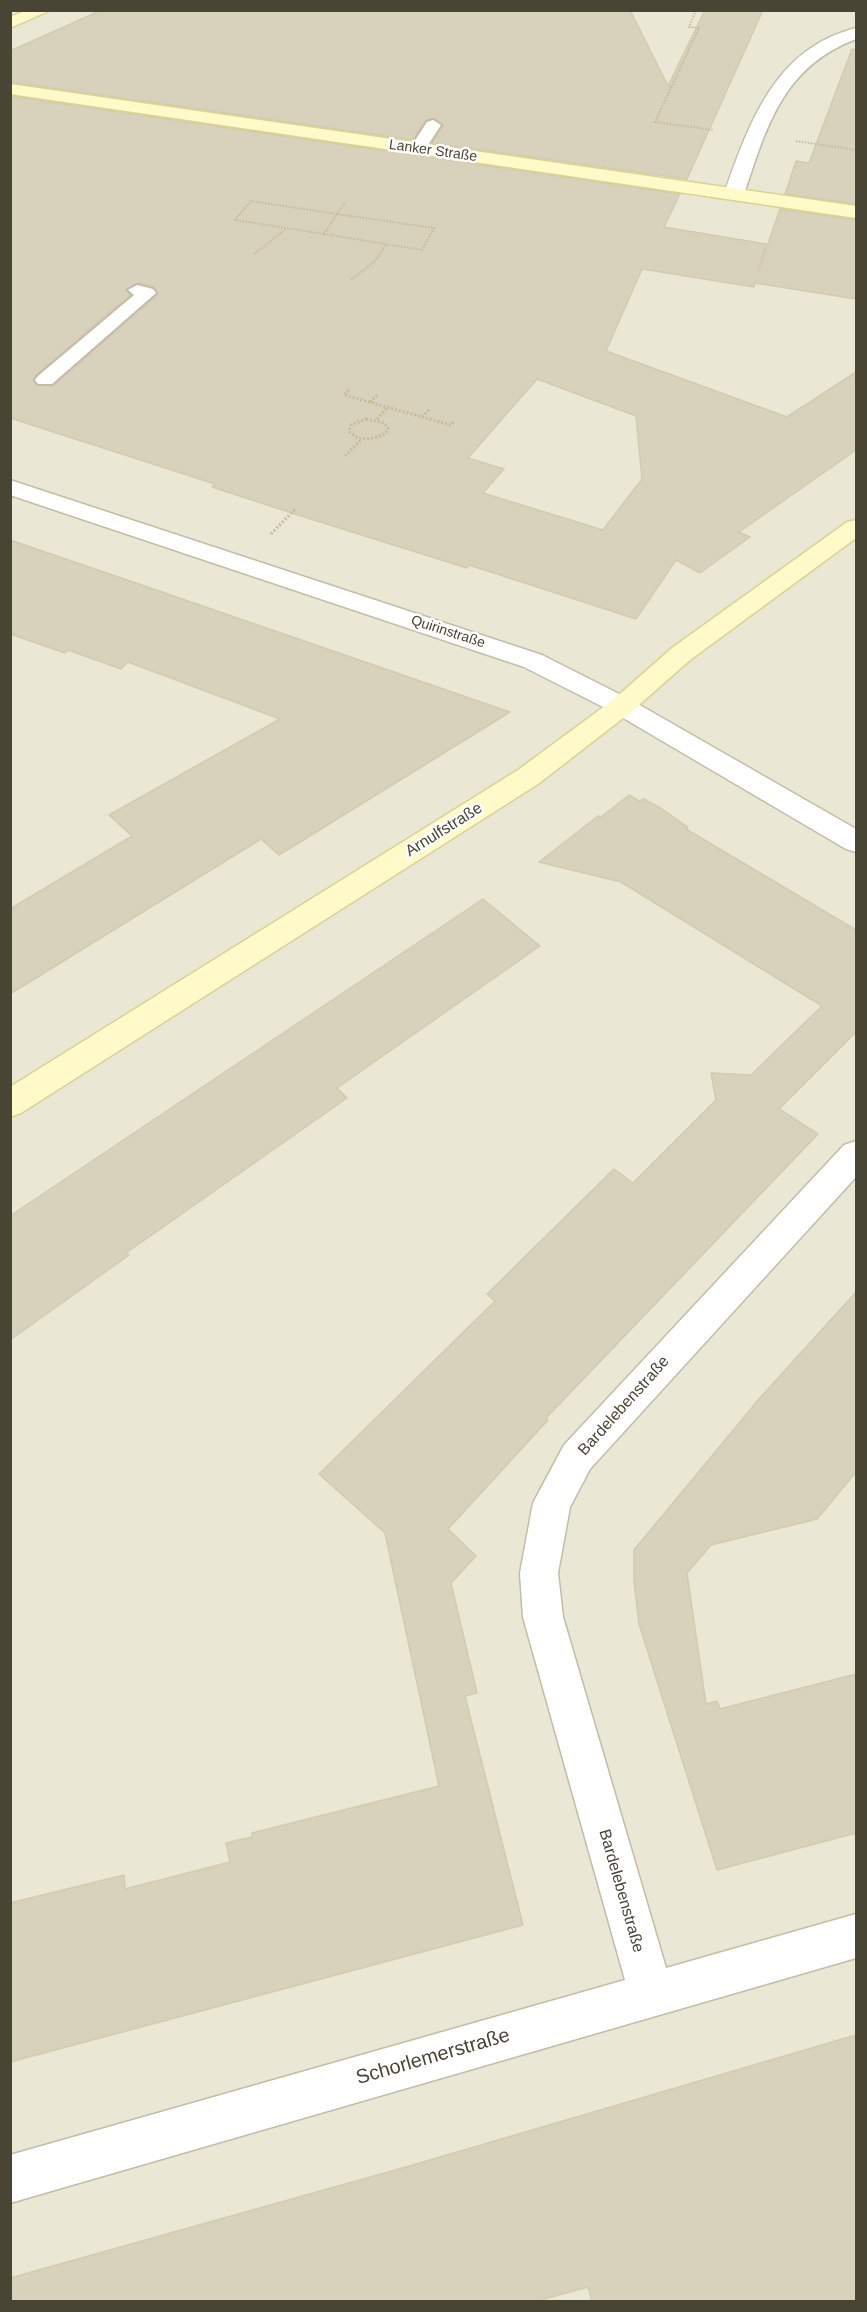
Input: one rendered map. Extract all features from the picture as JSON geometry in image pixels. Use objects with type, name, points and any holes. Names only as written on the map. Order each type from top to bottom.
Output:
[{"type":"main road","points":[[10,23],[43,10]]},
{"type":"main road","name":"Lanker Straße","points":[[10,89],[856,212]]},
{"type":"main road","name":"Arnulfstraße","points":[[10,1104],[528,777],[622,706],[681,654],[856,527]]},
{"type":"street","points":[[734,194],[765,111],[783,79],[807,57],[841,38],[856,33]]},
{"type":"street","name":"Quirinstraße","points":[[10,487],[533,661],[622,706],[856,842]]},
{"type":"street","name":"Bardelebenstraße","points":[[651,1994],[543,1617],[539,1573],[552,1503],[577,1457],[856,1155]]},
{"type":"street","name":"Schorlemerstraße","points":[[10,2179],[856,1936]]},
{"type":"lane","points":[[418,148],[433,125]]},
{"type":"lane","points":[[45,380],[147,293],[137,290]]},
{"type":"path","points":[[696,10],[688,27],[699,28],[655,122],[856,150]]},
{"type":"path","points":[[251,201],[338,213],[434,228],[422,250],[236,220],[251,201]]},
{"type":"path","points":[[324,234],[345,202]]},
{"type":"path","points":[[254,254],[286,229]]},
{"type":"path","points":[[351,280],[376,260],[387,244]]},
{"type":"path","points":[[349,390],[344,395],[451,425],[454,421]]},
{"type":"path","points":[[370,402],[377,395]]},
{"type":"path","points":[[377,419],[388,428],[386,434],[371,440],[362,440],[349,431],[351,425],[357,421],[377,419],[388,407]]},
{"type":"path","points":[[422,417],[429,410]]},
{"type":"path","points":[[345,456],[362,440]]},
{"type":"shaded area","points":[[52,11],[856,11],[856,208],[11,87],[11,26]]},
{"type":"shaded area","points":[[11,94],[856,216],[856,519],[674,649],[564,740],[11,1092]]},
{"type":"shaded area","points":[[856,538],[856,2301],[11,2302],[11,1116],[687,663]]},
{"type":"building","points":[[102,10],[630,10],[668,86],[705,10],[763,10],[687,179],[432,143],[443,125],[434,118],[425,121],[413,140],[10,82],[10,51]]},
{"type":"building","points":[[852,49],[856,50],[856,204],[785,194],[796,161],[809,163]]},
{"type":"building","points":[[10,96],[680,194],[664,227],[766,244],[758,273],[780,209],[856,220],[856,299],[755,283],[754,287],[642,269],[606,351],[787,417],[856,372],[856,450],[739,532],[750,537],[700,573],[676,560],[636,619],[469,565],[467,568],[301,516],[212,487],[215,484],[10,418]],"holes":[[[138,283],[154,287],[157,295],[53,386],[36,385],[33,380],[37,374],[130,295],[126,290]],[[537,379],[636,416],[642,479],[603,530],[483,493],[504,469],[468,458]]]},
{"type":"building","points":[[10,540],[510,712],[279,855],[261,839],[10,994],[10,909],[132,836],[109,815],[280,719],[128,662],[121,669],[68,650],[65,653],[10,634]]},
{"type":"building","points":[[629,795],[639,801],[644,799],[662,809],[688,827],[686,829],[856,930],[856,1032],[779,1109],[818,1134],[546,1418],[548,1420],[448,1529],[476,1556],[451,1583],[477,1693],[465,1696],[523,1925],[10,2062],[10,1903],[124,1875],[125,1889],[230,1862],[226,1843],[252,1837],[252,1833],[439,1786],[385,1533],[319,1474],[495,1301],[487,1294],[614,1169],[633,1183],[716,1100],[711,1073],[751,1075],[822,1006],[621,882],[539,862]]},
{"type":"building","points":[[483,899],[540,946],[337,1088],[347,1098],[126,1253],[129,1255],[10,1340],[10,1216]]},
{"type":"building","points":[[856,1292],[856,1472],[817,1519],[711,1545],[687,1573],[706,1704],[717,1701],[720,1709],[856,1674],[856,1833],[717,1870],[639,1624],[634,1581],[634,1550],[759,1399]]},
{"type":"building","points":[[856,2035],[856,2301],[592,2301],[588,2287],[537,2301],[10,2301],[10,2278],[406,2167]]}]
